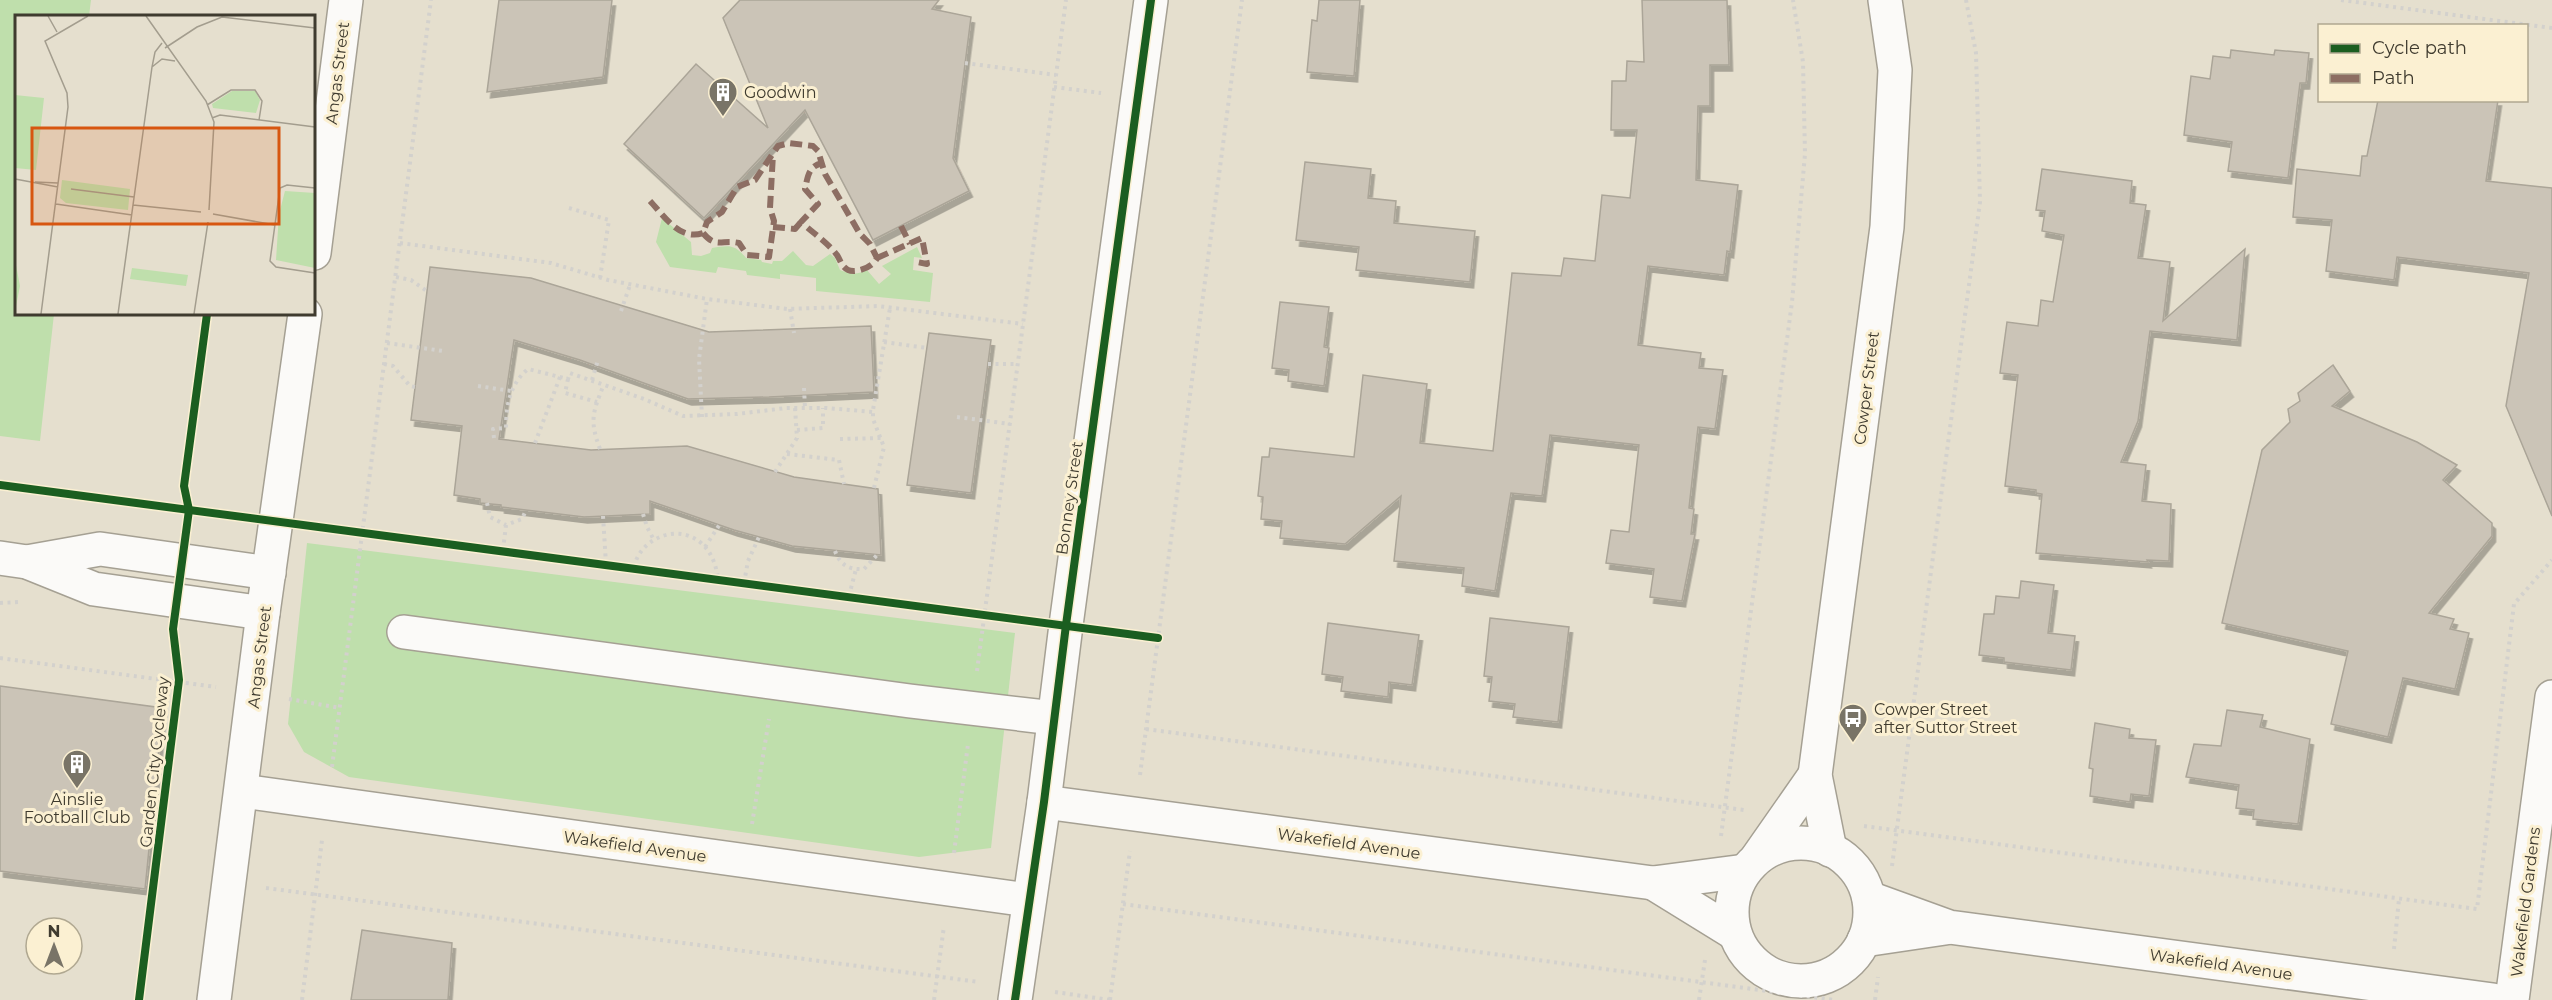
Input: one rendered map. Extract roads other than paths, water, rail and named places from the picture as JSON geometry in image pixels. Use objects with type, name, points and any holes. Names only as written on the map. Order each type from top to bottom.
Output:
[{"type":"street","name":"Angas Street","points":[[315,245],[346,0]]},
{"type":"street","name":"Bonney Street","points":[[1016,993],[1044,802],[1151,0]]},
{"type":"street","name":"Cowper Street","points":[[1830,850],[1815,775],[1887,227],[1895,70],[1885,0]]},
{"type":"street","name":"Angas Street","points":[[214,1000],[263,613],[305,315]]},
{"type":"street","points":[[14,560],[100,549],[269,573]]},
{"type":"street","points":[[14,560],[94,589],[263,613]]},
{"type":"street","points":[[404,632],[1054,718]]},
{"type":"street","name":"Wakefield Gardens","points":[[2512,1000],[2552,697]]},
{"type":"street","name":"Cowper Street","points":[[1751,865],[1815,775]]},
{"type":"street","name":"Wakefield Avenue","points":[[242,791],[1028,900]]},
{"type":"street","name":"Wakefield Avenue","points":[[1044,802],[1653,883],[1751,865]]},
{"type":"street","points":[[1792,843],[1812,844],[1830,850],[1851,865],[1858,874],[1869,898],[1870,919],[1864,940],[1852,958],[1835,972],[1815,994],[1793,981],[1772,975],[1762,985],[1739,945],[1734,933],[1731,912],[1735,890],[1751,865],[1773,849],[1792,843]]},
{"type":"street","name":"Wakefield Avenue","points":[[1653,883],[1734,933]]},
{"type":"street","name":"Wakefield Avenue","points":[[1869,898],[1950,927],[2493,1000]]},
{"type":"street","name":"Wakefield Avenue","points":[[1864,940],[1950,927]]},
{"type":"place","name":"Goodwin","points":[[723,118]]},
{"type":"place","name":"Cowper Street after Suttor Street","points":[[1853,744]]},
{"type":"place","name":"Ainslie Football Club","points":[[77,790]]}]
